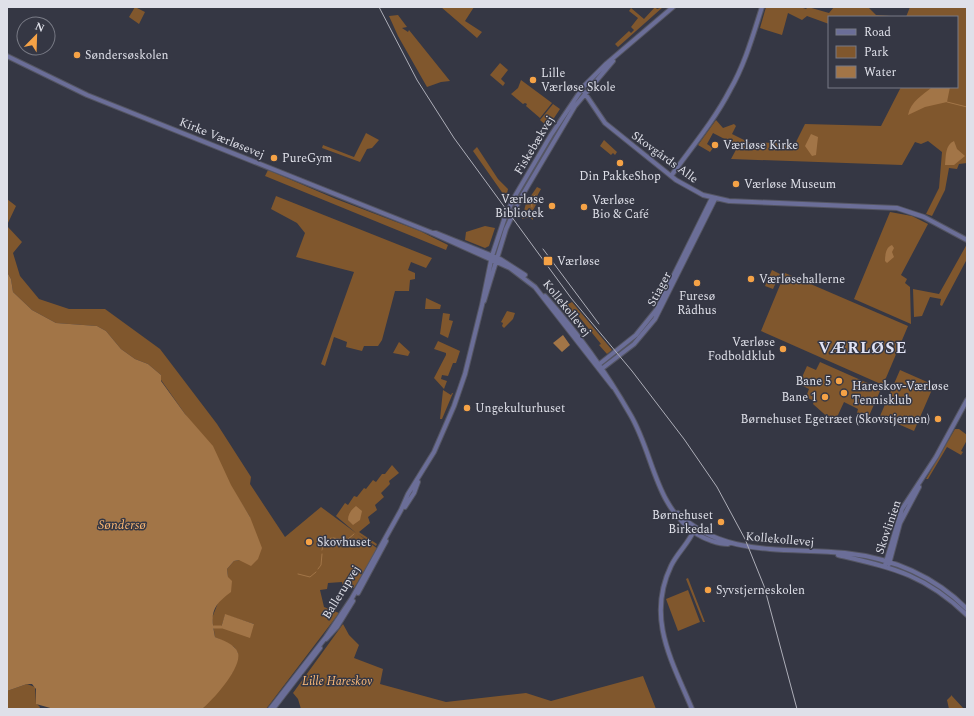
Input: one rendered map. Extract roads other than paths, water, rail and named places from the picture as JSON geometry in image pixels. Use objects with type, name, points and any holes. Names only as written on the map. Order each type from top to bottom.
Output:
[{"type":"street","name":"Fiskebækvej","points":[[491,257],[505,217],[515,196],[551,135],[582,89],[606,64],[673,7]]},
{"type":"street","points":[[671,176],[718,112],[731,90],[747,53],[762,7]]},
{"type":"street","name":"Kirke Værløsevej","points":[[7,56],[87,95],[491,257]]},
{"type":"street","name":"Fiskebækvej","points":[[497,260],[506,229],[520,199],[563,125],[584,94],[616,56]]},
{"type":"street","name":"Skovgårds Alle","points":[[582,89],[597,113],[612,130],[671,176],[692,190],[713,198],[897,208],[927,218],[967,240]]},
{"type":"street","name":"Stiager","points":[[599,368],[636,335],[657,309],[713,198]]},
{"type":"street","name":"Kollekollevej","points":[[491,257],[523,276],[535,287],[599,368],[613,387],[634,422],[657,482],[671,506],[679,518],[694,530],[728,544],[831,553],[887,564],[916,573],[935,583],[967,608]]},
{"type":"street","name":"Ballerupvej","points":[[482,305],[491,257]]},
{"type":"street","name":"Ballerupvej","points":[[273,709],[337,627],[414,493],[419,479],[439,441],[458,395],[482,305],[497,260]]},
{"type":"street","name":"Skovlinien","points":[[887,564],[902,509],[924,476],[967,400]]},
{"type":"street","name":"Ballerupvej","points":[[270,709],[340,617],[401,510],[408,494],[419,479]]},
{"type":"street","points":[[692,709],[665,644],[661,618],[664,583],[678,553],[694,530]]},
{"type":"street","name":"Kollekollevej","points":[[887,564],[930,585],[967,615]]},
{"type":"water","points":[[931,88],[950,88],[947,102],[925,107],[908,115],[912,106]]},
{"type":"water","points":[[811,134],[818,137],[816,155],[812,156],[805,146]]},
{"type":"water","points":[[954,141],[957,149],[965,156],[954,165],[945,165],[947,148]]},
{"type":"water","points":[[892,245],[894,248],[892,252],[894,257],[887,263],[885,261],[886,252]]},
{"type":"water","name":"Søndersø","points":[[7,272],[11,279],[13,292],[32,310],[56,323],[97,326],[106,331],[121,349],[135,359],[148,364],[161,375],[161,381],[185,414],[213,446],[231,485],[250,517],[262,548],[258,559],[251,566],[239,560],[234,561],[227,569],[228,577],[232,581],[231,592],[216,606],[213,616],[215,637],[234,647],[238,653],[236,667],[226,683],[213,699],[202,709],[54,709],[36,704],[36,689],[32,684],[27,684],[7,691]]},
{"type":"water","points":[[563,335],[570,345],[562,352],[553,343]]},
{"type":"water","points":[[356,506],[362,511],[360,520],[353,525],[348,518],[350,512]]},
{"type":"water","points":[[225,614],[254,624],[250,638],[221,628]]},
{"type":"waterway","points":[[947,102],[967,107]]},
{"type":"waterway","points":[[532,207],[531,199],[535,195]]},
{"type":"waterway","points":[[333,538],[347,540],[354,534]]},
{"type":"waterway","points":[[322,550],[324,543],[331,538]]},
{"type":"waterway","points":[[318,569],[321,565],[322,554]]},
{"type":"waterway","points":[[298,574],[310,577],[316,572]]},
{"type":"waterway","points":[[213,627],[221,627]]},
{"type":"tram line","points":[[379,7],[417,80],[454,138],[571,298],[632,371],[684,439],[717,487],[745,539],[764,586],[797,709]]},
{"type":"tram line","points":[[543,249],[599,324]]},
{"type":"place","name":"Søndersøskolen","points":[[77,55]]},
{"type":"place","name":"Lille Værløse Skole","points":[[533,80]]},
{"type":"place","name":"Værløse Kirke","points":[[715,145]]},
{"type":"place","name":"PureGym","points":[[274,158]]},
{"type":"place","name":"Din PakkeShop","points":[[620,163]]},
{"type":"place","name":"Værløse Museum","points":[[736,184]]},
{"type":"place","name":"Værløse Bibliotek","points":[[552,206]]},
{"type":"place","name":"Værløse Bio & Café","points":[[584,207]]},
{"type":"place","name":"Værløse","points":[[548,261]]},
{"type":"place","name":"Værløsehallerne","points":[[751,279]]},
{"type":"place","name":"Furesø Rådhus","points":[[697,283]]},
{"type":"place","name":"Værløse Fodboldklub","points":[[783,349]]},
{"type":"place","name":"Bane 5","points":[[839,381]]},
{"type":"place","name":"Hareskov-Værløse Tennisklub","points":[[844,393]]},
{"type":"place","name":"Bane 1","points":[[825,397]]},
{"type":"place","name":"Ungekulturhuset","points":[[467,408]]},
{"type":"place","name":"Børnehuset Egetræet (Skovstjernen)","points":[[938,419]]},
{"type":"place","name":"Børnehuset Birkedal","points":[[721,522]]},
{"type":"place","name":"Skovhuset","points":[[309,542]]},
{"type":"place","name":"Syvstjerneskolen","points":[[708,590]]},
{"type":"district","name":"VÆRLØSE","points":[[863,347]]},
{"type":"park label","name":"Lille Hareskov","points":[[337,681]]}]
